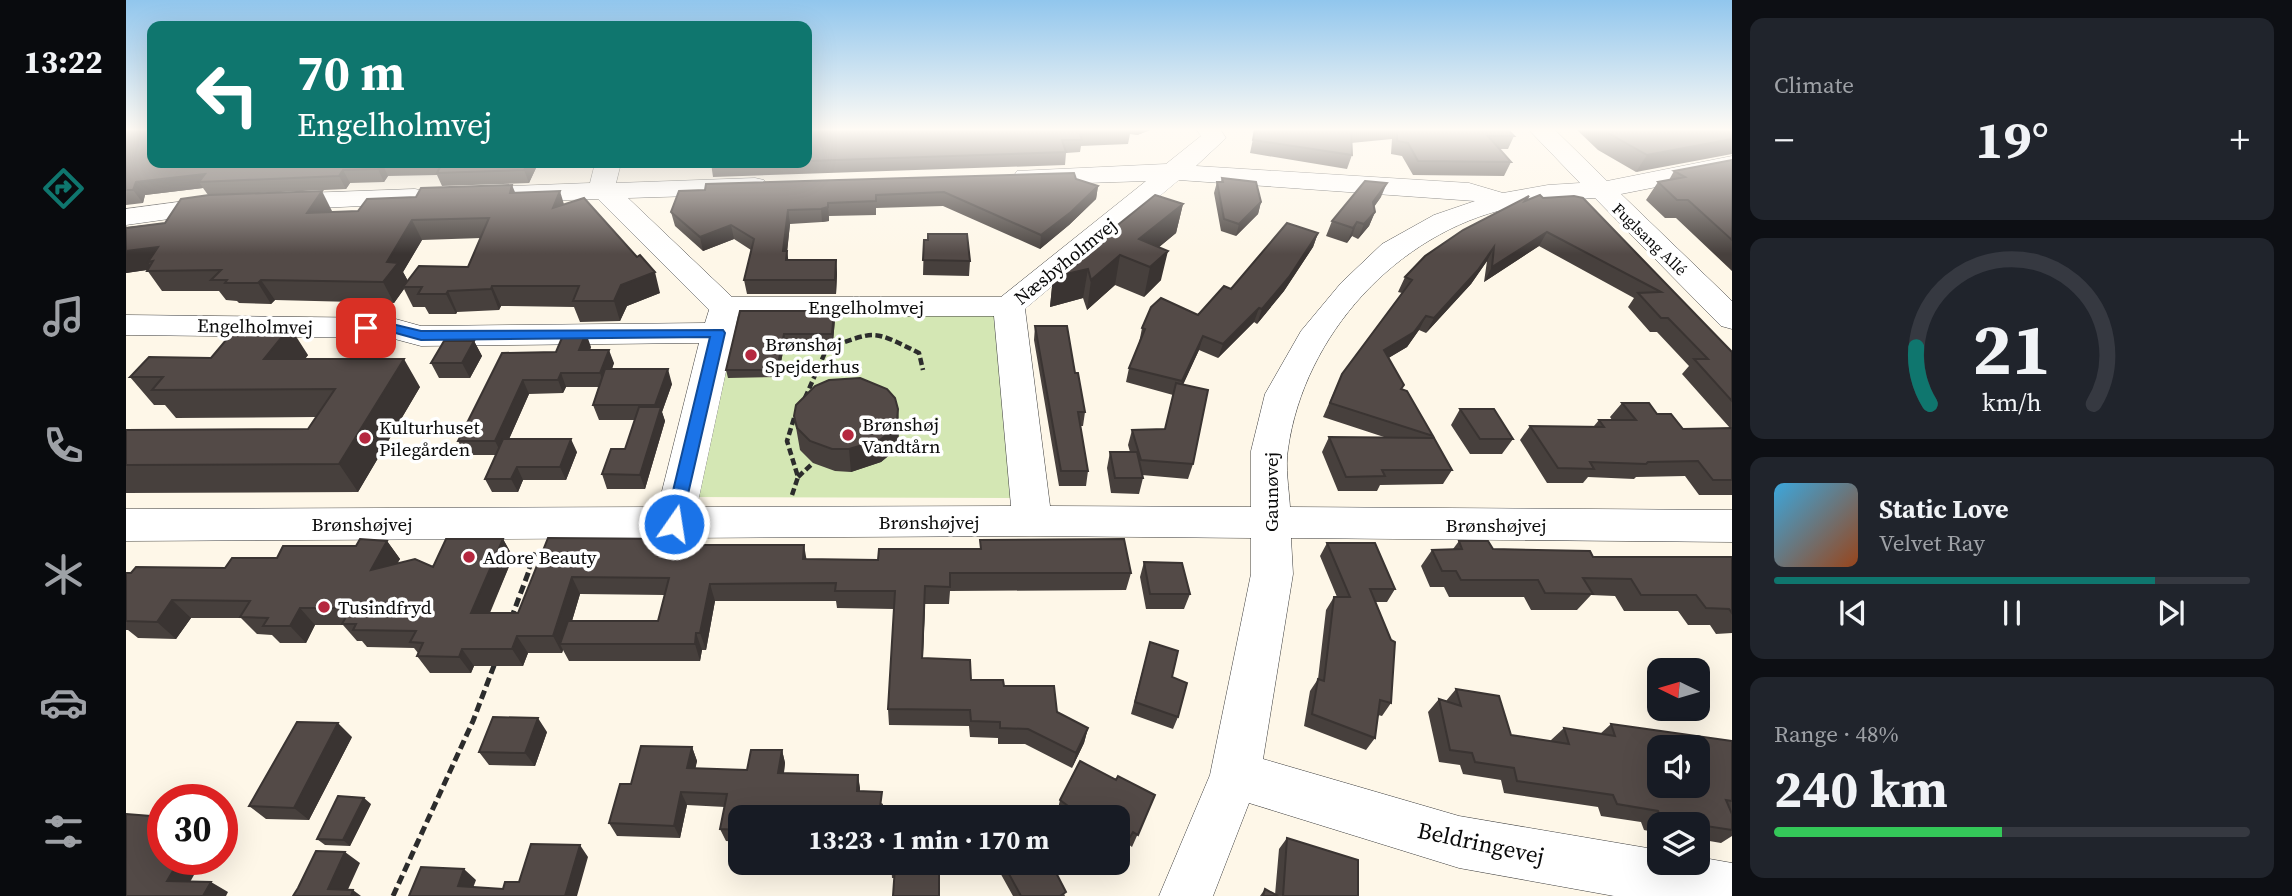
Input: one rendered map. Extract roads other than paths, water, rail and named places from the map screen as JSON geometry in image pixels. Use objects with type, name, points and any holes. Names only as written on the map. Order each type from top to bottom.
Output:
[{"type":"street","points":[[606,171],[603,181],[605,191],[721,320],[674,524]]},
{"type":"street","points":[[1250,171],[1258,178]]},
{"type":"street","name":"Fuglsang Allé","points":[[1581,171],[1732,319]]},
{"type":"street","name":"Gaunøvej","points":[[1186,896],[1235,775],[1272,574],[1269,451],[1282,394],[1312,338],[1352,289],[1392,250],[1444,221],[1502,201],[1548,193],[1600,190],[1697,171]]},
{"type":"street","points":[[1007,177],[1173,172],[1469,191],[1502,201]]},
{"type":"street","name":"Næsbyholmvej","points":[[1032,521],[1009,306],[1173,172]]},
{"type":"street","points":[[482,195],[785,185]]},
{"type":"street","points":[[126,217],[221,204],[440,197]]},
{"type":"street","name":"Engelholmvej","points":[[127,324],[392,328],[421,335],[1009,306]]},
{"type":"street","name":"Brønshøjvej","points":[[126,525],[1032,521],[1732,526]]},
{"type":"street","name":"Beldringevej","points":[[1235,775],[1460,842],[1732,890]]},
{"type":"place","name":"Brønshøj Spejderhus","points":[[751,355]]},
{"type":"place","name":"Brønshøj Vandtårn","points":[[848,435]]},
{"type":"place","name":"Kulturhuset Pilegården","points":[[365,438]]},
{"type":"place","name":"Adore Beauty","points":[[469,557]]},
{"type":"place","name":"Tusindfryd","points":[[324,607]]}]
